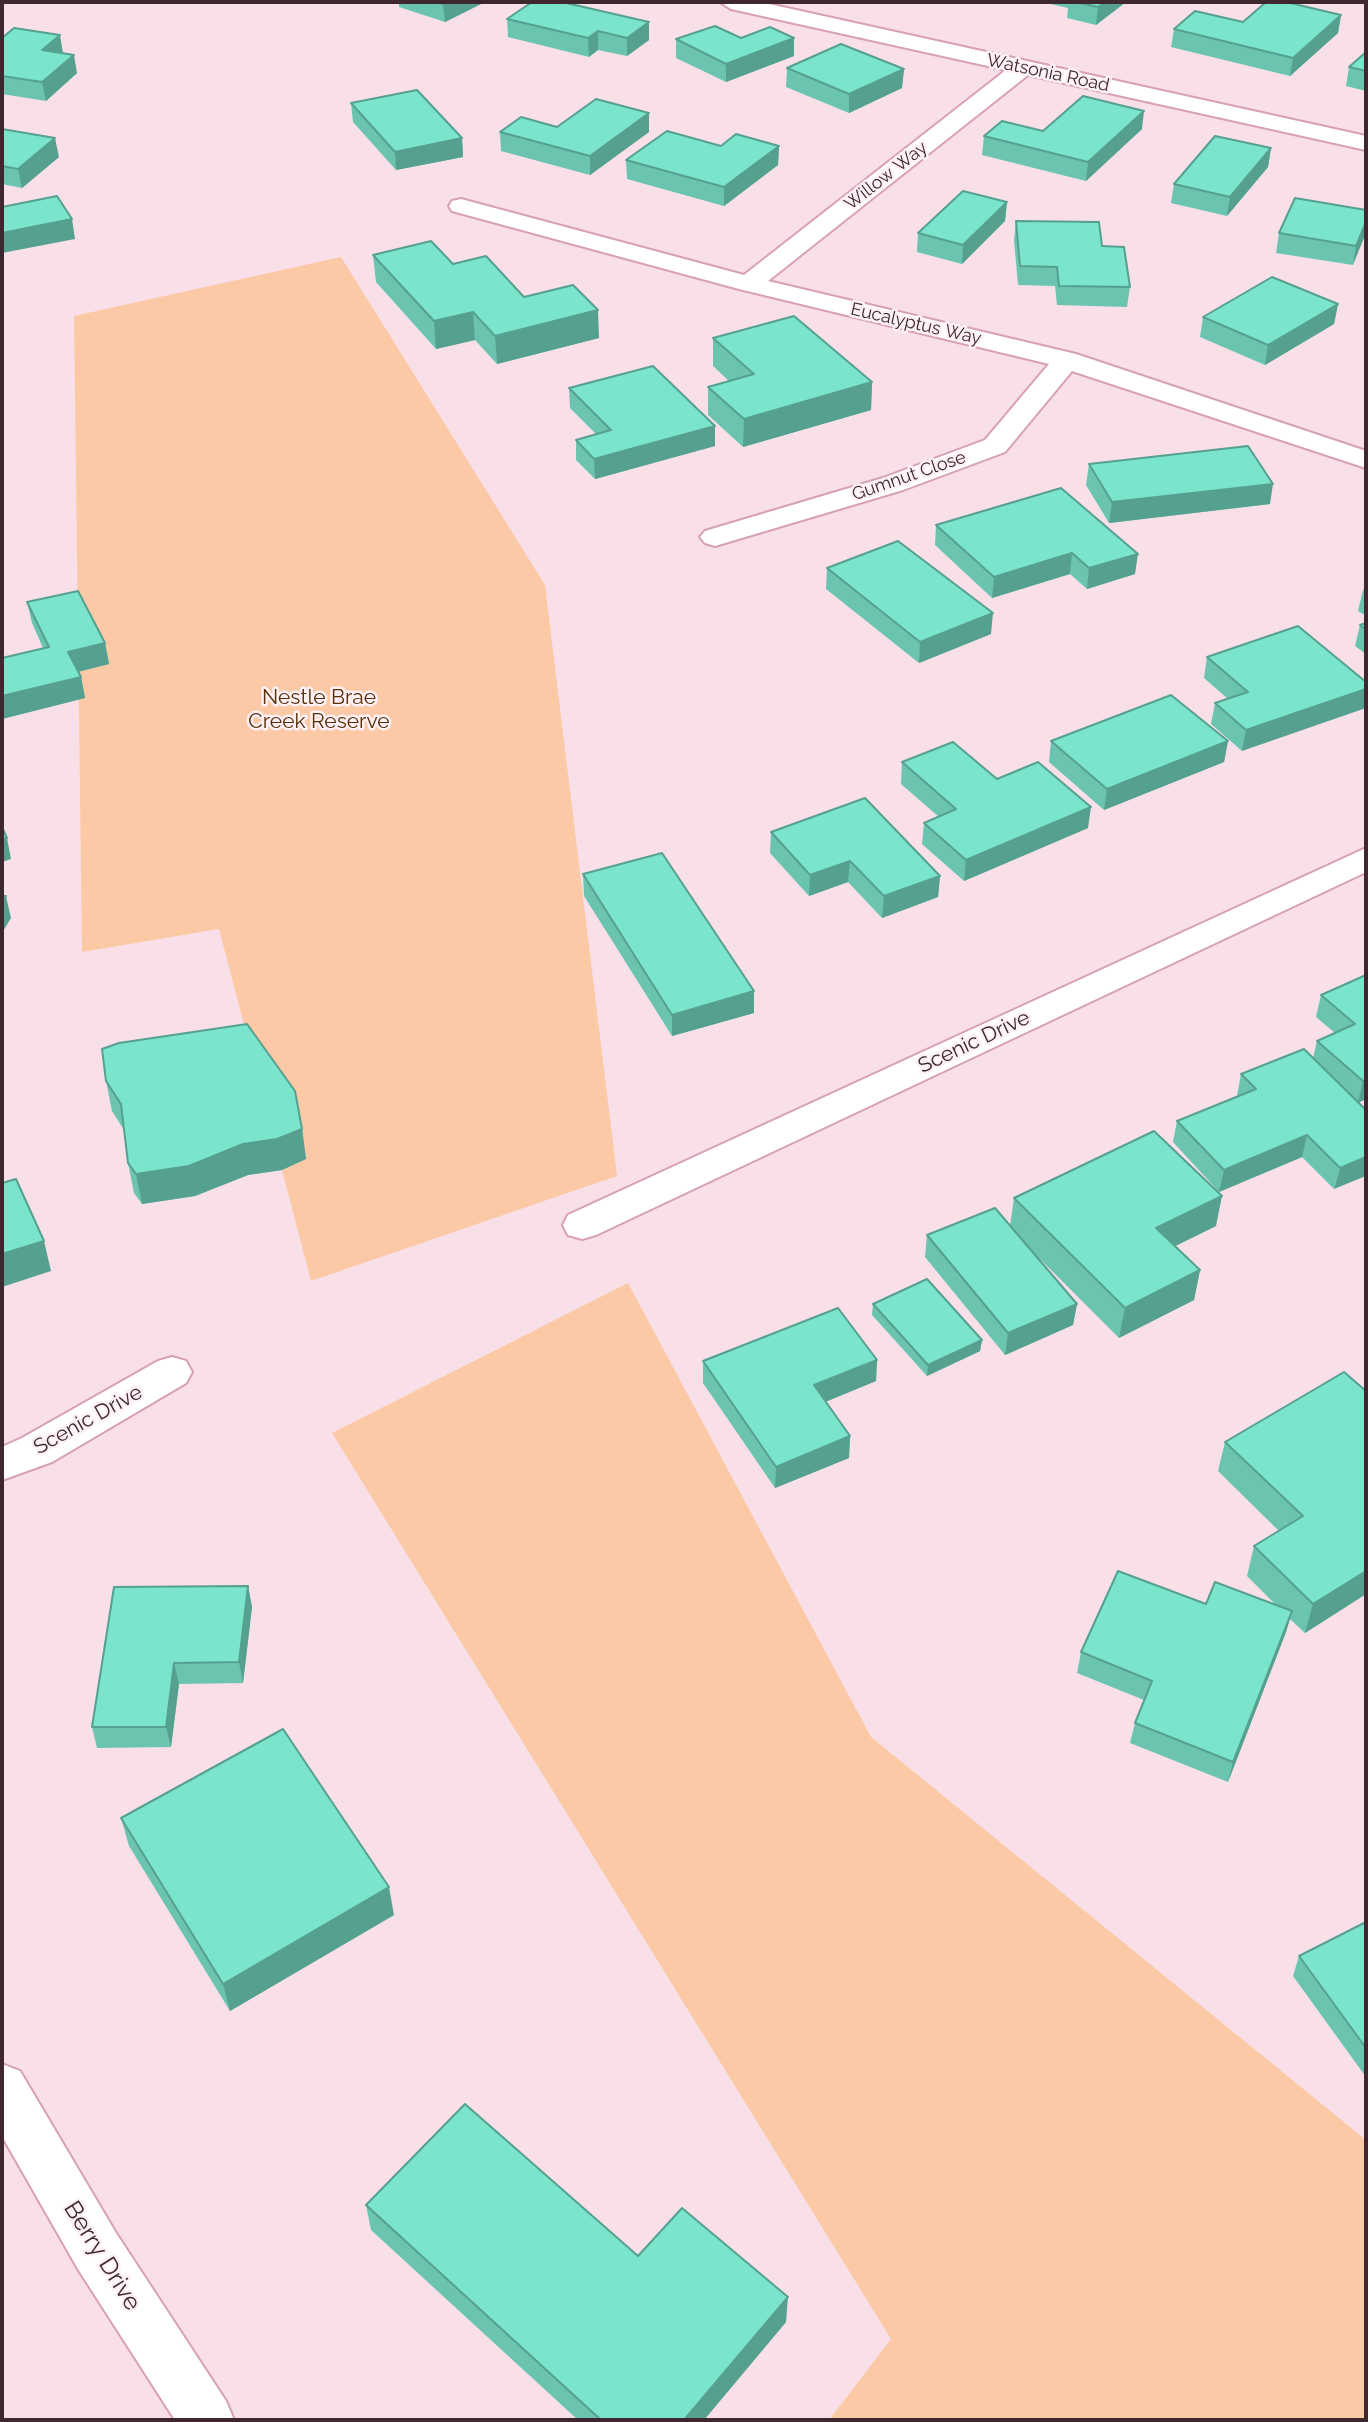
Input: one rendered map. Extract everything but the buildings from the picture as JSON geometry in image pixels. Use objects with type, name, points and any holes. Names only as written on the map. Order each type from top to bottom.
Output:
[{"type":"street","name":"Watsonia Road","points":[[731,2],[1366,143]]},
{"type":"street","name":"Willow Way","points":[[748,284],[1024,68]]},
{"type":"street","name":"Eucalyptus Way","points":[[461,206],[748,284],[1067,360],[1366,460]]},
{"type":"street","name":"Gumnut Close","points":[[715,537],[893,484],[995,446],[1067,360]]},
{"type":"street","name":"Scenic Drive","points":[[582,1225],[1366,859]]},
{"type":"street","name":"Scenic Drive","points":[[2,1464],[37,1450],[172,1372]]},
{"type":"street","name":"Berry Drive","points":[[2,2088],[97,2251],[208,2420]]},
{"type":"green space","name":"Nestle Brae Creek Reserve","points":[[341,257],[545,585],[617,1176],[311,1281],[219,929],[82,952],[74,316]]},
{"type":"green space","points":[[628,1283],[871,1737],[1366,2140],[1366,2420],[829,2420],[891,2339],[332,1433]]}]
